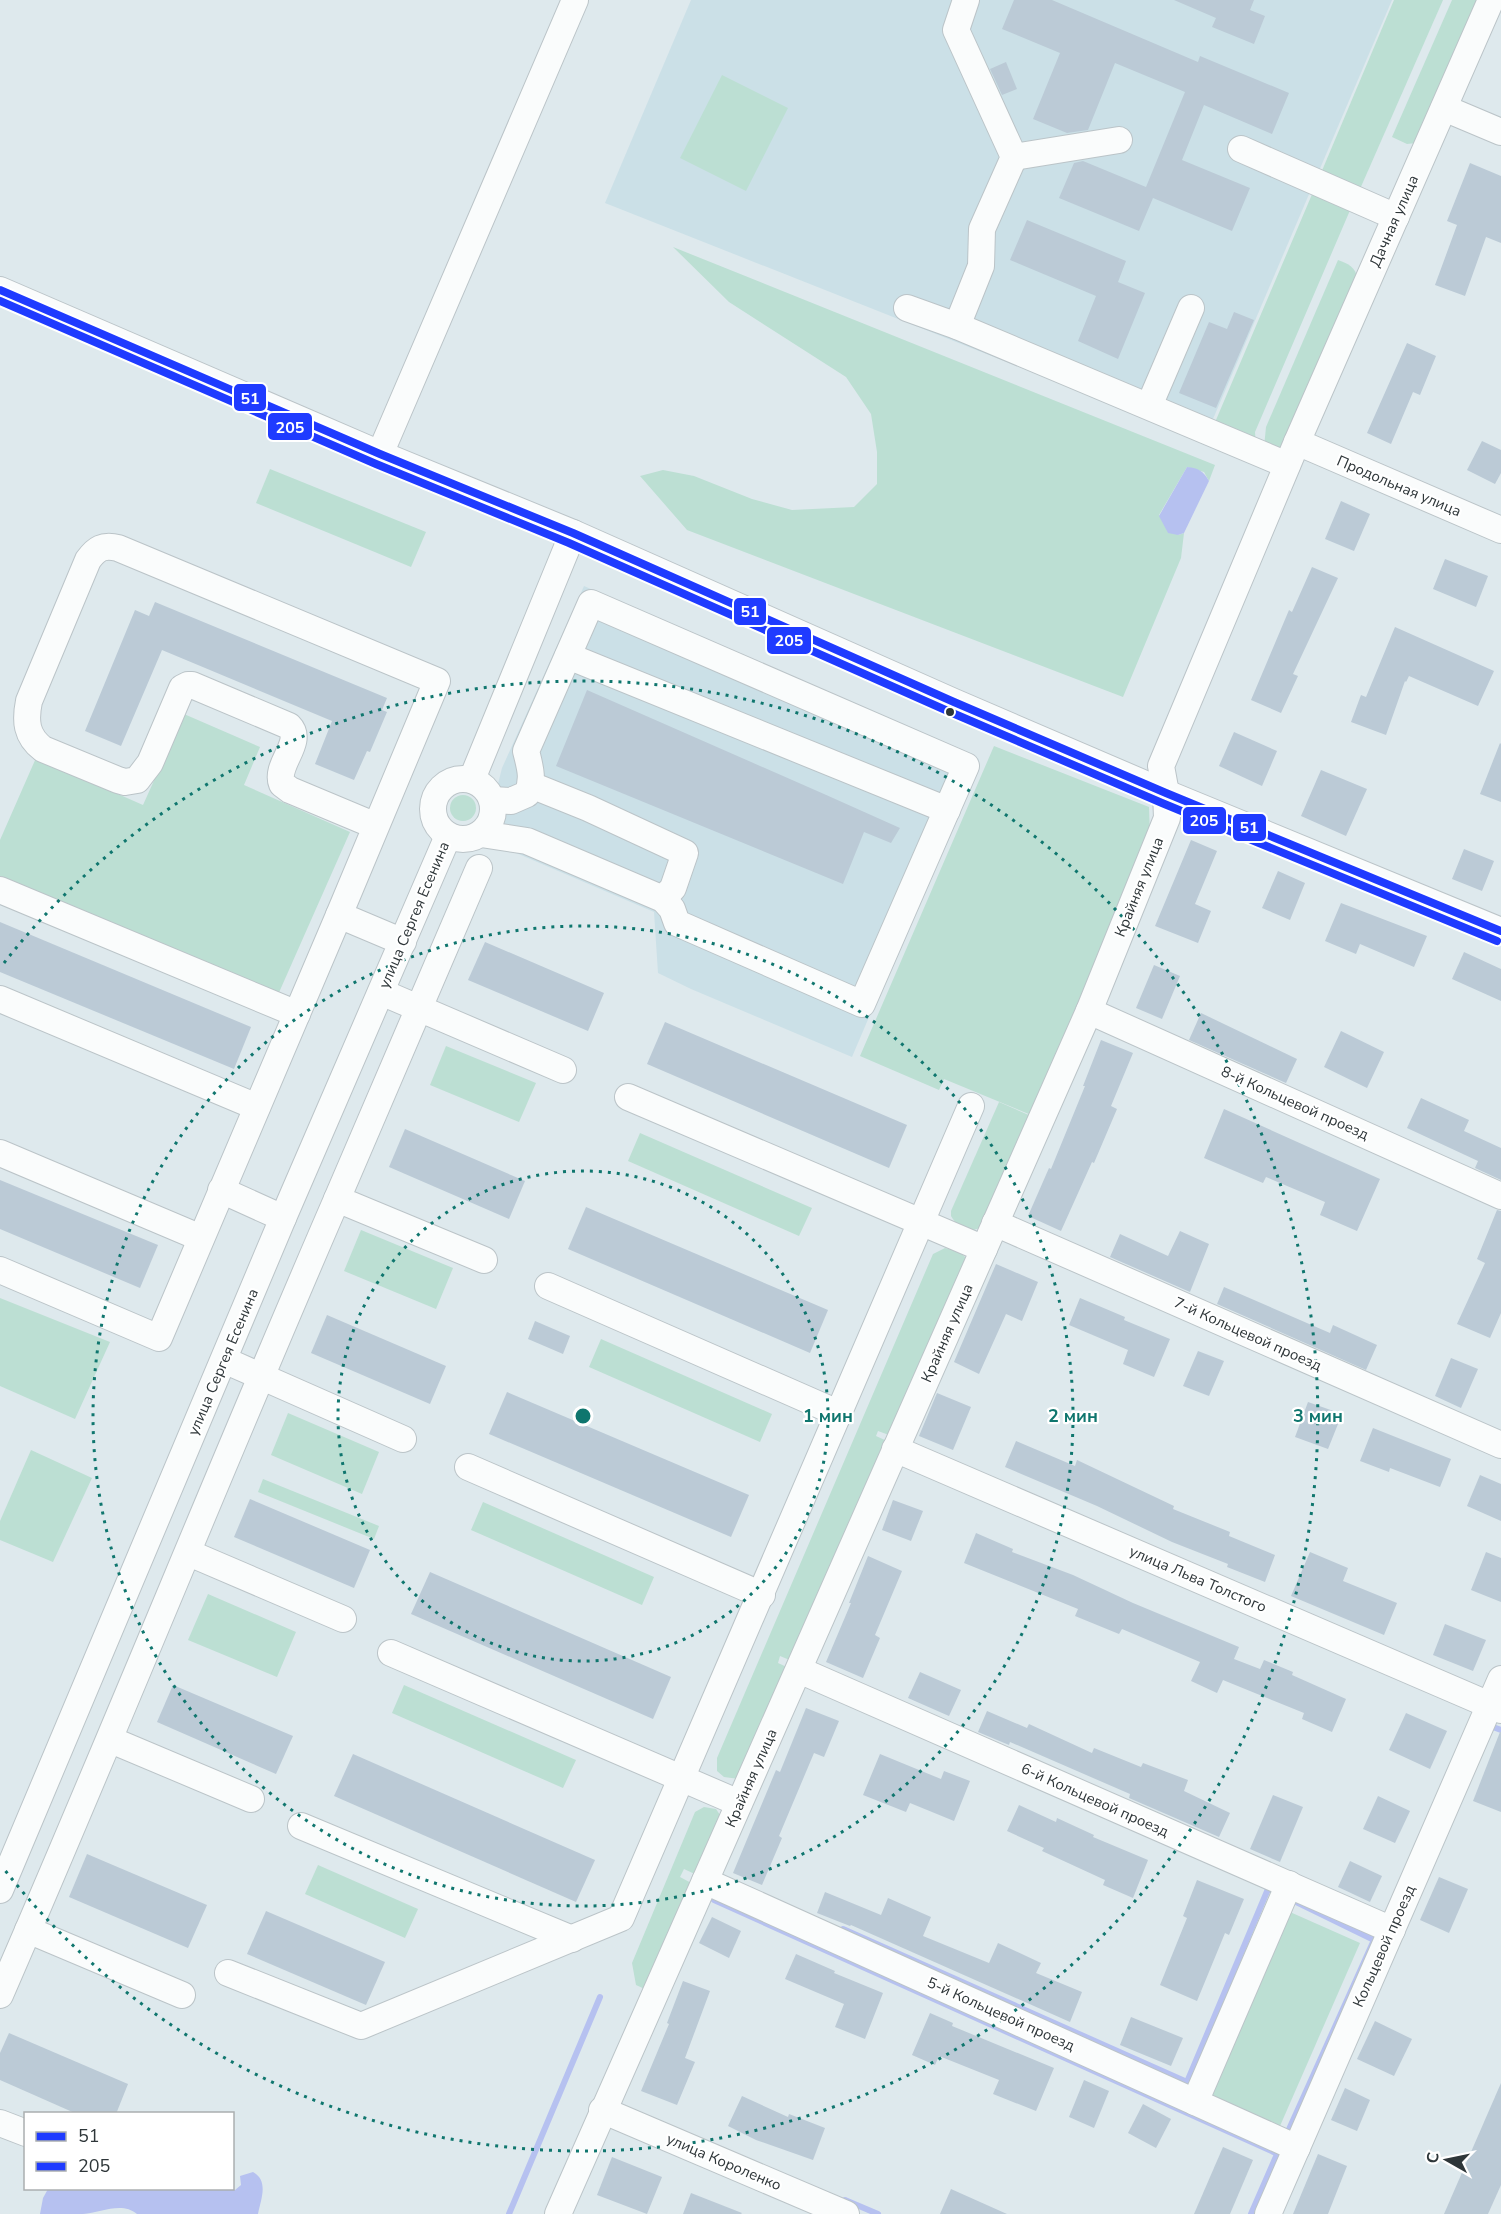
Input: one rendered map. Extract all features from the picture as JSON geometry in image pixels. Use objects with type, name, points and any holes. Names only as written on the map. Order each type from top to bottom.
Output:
[{"type":"street","points":[[380,454],[575,0]]},
{"type":"street","points":[[957,326],[981,266],[982,229],[1014,157],[956,30],[966,0]]},
{"type":"street","name":"Дачная улица","points":[[1292,454],[1491,0]]},
{"type":"street","points":[[1444,108],[1501,132]]},
{"type":"street","points":[[1014,157],[1119,140]]},
{"type":"street","points":[[1241,149],[1396,217]]},
{"type":"street","points":[[0,290],[380,454],[573,532],[943,697],[1166,793],[1501,931]]},
{"type":"street","name":"Продольная улица","points":[[907,308],[957,326],[1149,406],[1292,454],[1501,530]]},
{"type":"street","points":[[1149,406],[1191,308]]},
{"type":"street","name":"Крайняя улица","points":[[558,2214],[1089,1011],[1167,818],[1166,793],[1161,766],[1292,454]]},
{"type":"street","points":[[481,834],[488,828],[492,819],[493,800],[482,785],[472,779],[573,532]]},
{"type":"street","points":[[0,1270],[159,1338],[339,915],[376,826],[436,681],[118,548],[105,546],[93,553],[88,560],[29,701],[26,727],[35,743],[43,749],[118,780],[125,782],[137,780],[150,763],[182,688],[192,685],[292,729],[293,739],[280,775],[282,784],[290,790],[376,826]]},
{"type":"street","points":[[493,800],[511,801],[527,794],[531,785],[531,772],[526,751],[591,603],[966,766],[862,1004],[677,923],[672,909],[663,899],[673,888],[685,853],[588,808],[531,785]]},
{"type":"street","points":[[568,656],[947,810]]},
{"type":"street","name":"улица Сергея Есенина","points":[[472,779],[456,779],[447,783],[435,796],[433,805],[436,823],[448,836],[465,840],[481,834],[527,841],[663,899]]},
{"type":"street","name":"улица Сергея Есенина","points":[[0,1890],[448,836]]},
{"type":"street","points":[[0,1995],[111,1740],[260,1376],[479,868]]},
{"type":"street","points":[[0,890],[297,1014]]},
{"type":"street","points":[[339,915],[402,942]]},
{"type":"street","points":[[381,992],[563,1070]]},
{"type":"street","points":[[0,999],[257,1107]]},
{"type":"street","name":"8-й Кольцевой проезд","points":[[1089,1011],[1501,1196]]},
{"type":"street","points":[[628,1097],[984,1249]]},
{"type":"street","points":[[228,1973],[361,2026],[621,1918],[971,1106]]},
{"type":"street","points":[[0,1153],[201,1238]]},
{"type":"street","points":[[221,1190],[284,1218]]},
{"type":"street","points":[[337,1199],[484,1260]]},
{"type":"street","name":"7-й Кольцевой проезд","points":[[995,1223],[1501,1445]]},
{"type":"street","points":[[548,1286],[840,1414]]},
{"type":"street","points":[[224,1360],[403,1439]]},
{"type":"street","name":"улица Льва Толстого","points":[[895,1449],[1495,1707]]},
{"type":"street","points":[[468,1467],[762,1595]]},
{"type":"street","points":[[189,1553],[343,1619]]},
{"type":"street","points":[[391,1653],[739,1803]]},
{"type":"street","name":"6-й Кольцевой проезд","points":[[799,1670],[1392,1930]]},
{"type":"street","name":"Кольцевой проезд","points":[[1268,2214],[1392,1930],[1495,1707],[1501,1679]]},
{"type":"street","points":[[111,1740],[251,1799]]},
{"type":"street","points":[[301,1826],[572,1939]]},
{"type":"street","name":"5-й Кольцевой проезд","points":[[705,1881],[1297,2148]]},
{"type":"street","points":[[1195,2102],[1288,1884]]},
{"type":"street","points":[[28,1930],[182,1995]]},
{"type":"street","name":"улица Короленко","points":[[602,2110],[846,2214]]},
{"type":"street","points":[[0,2123],[24,2132]]},
{"type":"shaded area","points":[[691,0],[1392,0],[1204,440],[605,203]]},
{"type":"shaded area","points":[[584,586],[979,759],[852,1057],[658,973],[654,912],[495,844],[490,839],[502,768]]},
{"type":"green space","points":[[1394,0],[1443,0],[1360,189],[1321,173]]},
{"type":"green space","points":[[1452,0],[1481,0],[1416,143],[1407,144],[1392,137]]},
{"type":"green space","points":[[722,75],[788,108],[746,191],[680,158]]},
{"type":"green space","points":[[1313,192],[1351,208],[1255,432],[1256,445],[1213,427]]},
{"type":"green space","points":[[673,247],[1215,465],[1209,481],[1204,472],[1187,467],[1159,515],[1178,535],[1184,533],[1181,558],[1123,697],[687,530],[640,476],[663,470],[694,476],[752,499],[792,510],[854,507],[877,484],[877,452],[871,414],[846,377],[729,302]]},
{"type":"green space","points":[[1338,260],[1351,266],[1358,279],[1283,447],[1270,450],[1264,447],[1266,427]]},
{"type":"green space","points":[[270,469],[426,532],[411,567],[256,503]]},
{"type":"green space","points":[[184,714],[260,747],[244,785],[350,832],[277,997],[0,876],[0,840],[36,758],[143,805]]},
{"type":"green space","points":[[994,746],[1149,807],[1150,836],[1031,1115],[944,1079],[939,1090],[860,1056]]},
{"type":"green space","points":[[463,795],[472,799],[476,808],[472,817],[463,821],[454,817],[450,808],[454,799]]},
{"type":"green space","points":[[446,1046],[536,1083],[519,1122],[430,1085]]},
{"type":"green space","points":[[999,1102],[1031,1116],[982,1226],[973,1230],[965,1229],[951,1216],[951,1211]]},
{"type":"green space","points":[[640,1133],[812,1208],[799,1236],[628,1161]]},
{"type":"green space","points":[[361,1230],[453,1268],[436,1309],[344,1271]]},
{"type":"green space","points":[[945,1248],[960,1252],[966,1258],[966,1262],[889,1435],[878,1431],[876,1436],[887,1441],[792,1661],[780,1656],[778,1663],[789,1668],[739,1779],[724,1777],[717,1771],[717,1758],[933,1254]]},
{"type":"green space","points":[[0,1298],[110,1342],[75,1419],[0,1386]]},
{"type":"green space","points":[[601,1339],[772,1414],[760,1442],[589,1367]]},
{"type":"green space","points":[[288,1413],[379,1452],[362,1494],[271,1455]]},
{"type":"green space","points":[[31,1450],[92,1478],[53,1562],[0,1540],[0,1521]]},
{"type":"green space","points":[[263,1479],[379,1526],[374,1539],[258,1492]]},
{"type":"green space","points":[[483,1502],[654,1577],[642,1605],[471,1530]]},
{"type":"green space","points":[[208,1594],[296,1632],[277,1677],[188,1640]]},
{"type":"green space","points":[[404,1685],[576,1760],[563,1788],[392,1713]]},
{"type":"green space","points":[[704,1807],[716,1809],[722,1818],[699,1876],[684,1869],[680,1877],[695,1885],[649,1991],[636,1985],[632,1963],[695,1812]]},
{"type":"green space","points":[[318,1865],[418,1909],[405,1938],[305,1894]]},
{"type":"green space","points":[[1290,1912],[1360,1943],[1280,2126],[1210,2096]]},
{"type":"water","points":[[1187,467],[1200,471],[1209,481],[1184,533],[1178,535],[1168,533],[1159,516]]},
{"type":"water","points":[[253,2172],[261,2180],[262,2196],[258,2214],[137,2214],[125,2208],[118,2208],[83,2214],[40,2214],[43,2198],[47,2190],[235,2190],[241,2185],[240,2176]]},
{"type":"building","points":[[1014,0],[1052,0],[1198,62],[1200,56],[1289,93],[1272,134],[1204,105],[1182,160],[1250,188],[1232,231],[1153,198],[1139,231],[1059,198],[1074,163],[1083,161],[1146,187],[1185,92],[1115,63],[1088,130],[1067,133],[1033,119],[1060,53],[1002,29]]},
{"type":"building","points":[[1174,0],[1254,0],[1250,10],[1265,16],[1254,44],[1212,27],[1216,18]]},
{"type":"building","points":[[1006,62],[1017,89],[1002,95],[990,69]]},
{"type":"building","points":[[1470,163],[1501,176],[1501,243],[1486,237],[1465,296],[1435,285],[1457,225],[1447,221]]},
{"type":"building","points":[[1027,220],[1126,261],[1118,282],[1145,293],[1118,359],[1078,341],[1096,296],[1010,260]]},
{"type":"building","points":[[1234,312],[1254,320],[1216,408],[1179,393],[1209,322],[1227,329]]},
{"type":"building","points":[[1407,343],[1436,356],[1420,395],[1413,392],[1391,444],[1367,433]]},
{"type":"building","points":[[1482,441],[1501,450],[1501,473],[1495,484],[1467,470]]},
{"type":"building","points":[[1341,501],[1370,514],[1354,551],[1325,539]]},
{"type":"building","points":[[1445,559],[1488,576],[1476,607],[1433,589]]},
{"type":"building","points":[[1312,567],[1338,578],[1293,674],[1298,676],[1281,713],[1251,700],[1289,610],[1292,612]]},
{"type":"building","points":[[155,602],[387,698],[382,710],[387,712],[370,752],[367,751],[354,780],[315,764],[332,721],[162,650],[121,746],[85,731],[135,610],[149,616]]},
{"type":"building","points":[[1395,627],[1494,671],[1478,706],[1409,676],[1405,681],[1386,735],[1351,722],[1361,695],[1366,697]]},
{"type":"building","points":[[587,690],[900,828],[891,843],[864,832],[843,884],[556,766]]},
{"type":"building","points":[[1234,732],[1277,751],[1262,786],[1219,766]]},
{"type":"building","points":[[1501,744],[1501,802],[1480,794]]},
{"type":"building","points":[[1321,770],[1367,789],[1346,836],[1301,816]]},
{"type":"building","points":[[1191,840],[1217,851],[1195,904],[1211,911],[1198,943],[1155,926]]},
{"type":"building","points":[[1464,849],[1494,861],[1482,891],[1452,879]]},
{"type":"building","points":[[1278,871],[1305,883],[1290,920],[1262,908]]},
{"type":"building","points":[[1341,903],[1427,936],[1414,967],[1360,944],[1356,954],[1325,941]]},
{"type":"building","points":[[0,922],[251,1027],[234,1069],[0,972]]},
{"type":"building","points":[[485,942],[604,993],[588,1031],[468,980]]},
{"type":"building","points":[[1464,952],[1501,969],[1501,1001],[1452,979]]},
{"type":"building","points":[[1154,965],[1180,976],[1162,1019],[1136,1008]]},
{"type":"building","points":[[1201,1013],[1297,1059],[1286,1083],[1189,1040]]},
{"type":"building","points":[[665,1022],[907,1125],[889,1168],[647,1064]]},
{"type":"building","points":[[1341,1031],[1384,1052],[1367,1088],[1324,1067]]},
{"type":"building","points":[[1101,1040],[1133,1053],[1111,1106],[1117,1109],[1061,1231],[1028,1216],[1049,1168],[1051,1169]]},
{"type":"building","points":[[1421,1098],[1469,1120],[1464,1131],[1501,1148],[1501,1180],[1475,1168],[1478,1161],[1407,1128]]},
{"type":"building","points":[[1224,1109],[1380,1179],[1357,1231],[1320,1215],[1325,1202],[1266,1177],[1263,1183],[1204,1158]]},
{"type":"building","points":[[405,1129],[525,1181],[509,1219],[389,1167]]},
{"type":"building","points":[[0,1180],[158,1245],[140,1288],[0,1229]]},
{"type":"building","points":[[586,1207],[828,1310],[810,1353],[568,1249]]},
{"type":"building","points":[[1497,1210],[1501,1211],[1501,1313],[1490,1338],[1457,1324],[1485,1263],[1477,1259]]},
{"type":"building","points":[[1180,1231],[1209,1244],[1190,1292],[1110,1257],[1120,1234],[1168,1256]]},
{"type":"building","points":[[996,1264],[1038,1282],[1022,1321],[1006,1314],[979,1374],[954,1362]]},
{"type":"building","points":[[1224,1287],[1330,1333],[1333,1325],[1377,1345],[1366,1370],[1217,1304]]},
{"type":"building","points":[[1080,1298],[1170,1339],[1154,1377],[1123,1364],[1128,1350],[1069,1325]]},
{"type":"building","points":[[327,1315],[446,1366],[430,1404],[311,1353]]},
{"type":"building","points":[[535,1321],[570,1336],[563,1354],[528,1339]]},
{"type":"building","points":[[1198,1351],[1224,1361],[1209,1396],[1183,1386]]},
{"type":"building","points":[[1451,1358],[1478,1369],[1461,1408],[1435,1396]]},
{"type":"building","points":[[507,1392],[749,1495],[731,1537],[489,1434]]},
{"type":"building","points":[[937,1393],[971,1407],[953,1450],[919,1436]]},
{"type":"building","points":[[1308,1402],[1342,1414],[1328,1449],[1295,1437]]},
{"type":"building","points":[[1373,1428],[1451,1459],[1440,1487],[1390,1468],[1389,1472],[1360,1461]]},
{"type":"building","points":[[1016,1441],[1075,1466],[1077,1460],[1174,1506],[1173,1509],[1230,1532],[1229,1536],[1275,1555],[1265,1582],[1005,1467]]},
{"type":"building","points":[[1480,1475],[1501,1484],[1501,1521],[1467,1506]]},
{"type":"building","points":[[250,1499],[370,1550],[354,1588],[234,1537]]},
{"type":"building","points":[[893,1500],[923,1511],[911,1541],[882,1530]]},
{"type":"building","points":[[976,1533],[1013,1549],[1012,1552],[1073,1575],[1133,1603],[1239,1647],[1234,1659],[1260,1669],[1264,1660],[1346,1699],[1332,1732],[1302,1719],[1304,1713],[1223,1680],[1217,1693],[1191,1681],[1200,1662],[1122,1629],[1119,1634],[1075,1616],[1078,1609],[964,1563]]},
{"type":"building","points":[[1310,1552],[1348,1568],[1343,1581],[1397,1603],[1384,1635],[1291,1596]]},
{"type":"building","points":[[1486,1552],[1501,1558],[1501,1602],[1471,1590]]},
{"type":"building","points":[[868,1556],[902,1571],[875,1635],[880,1638],[863,1678],[826,1662]]},
{"type":"building","points":[[430,1572],[671,1677],[653,1719],[411,1614]]},
{"type":"building","points":[[1445,1624],[1486,1640],[1473,1671],[1433,1655]]},
{"type":"building","points":[[920,1672],[961,1690],[949,1716],[908,1698]]},
{"type":"building","points":[[173,1685],[293,1736],[276,1774],[157,1722]]},
{"type":"building","points":[[806,1708],[839,1721],[824,1757],[814,1753],[779,1836],[782,1838],[762,1885],[733,1873],[776,1770],[780,1772]]},
{"type":"building","points":[[987,1711],[1027,1728],[1029,1724],[1092,1753],[1094,1748],[1141,1767],[1143,1763],[1188,1780],[1184,1791],[1230,1813],[1219,1837],[1129,1798],[1130,1794],[1010,1742],[1009,1745],[978,1732]]},
{"type":"building","points":[[1406,1713],[1447,1731],[1430,1769],[1389,1750]]},
{"type":"building","points":[[1501,1732],[1501,1812],[1473,1801]]},
{"type":"building","points":[[353,1754],[595,1860],[576,1902],[334,1796]]},
{"type":"building","points":[[880,1754],[941,1779],[944,1771],[970,1781],[954,1821],[910,1803],[906,1812],[863,1795]]},
{"type":"building","points":[[1273,1795],[1303,1807],[1280,1862],[1250,1849]]},
{"type":"building","points":[[1378,1796],[1410,1811],[1395,1843],[1363,1829]]},
{"type":"building","points":[[1019,1805],[1056,1822],[1057,1818],[1094,1835],[1093,1837],[1148,1860],[1133,1898],[1103,1885],[1105,1880],[1042,1851],[1044,1848],[1007,1831]]},
{"type":"building","points":[[87,1854],[207,1905],[188,1948],[69,1897]]},
{"type":"building","points":[[1350,1861],[1382,1876],[1370,1902],[1338,1887]]},
{"type":"building","points":[[1439,1877],[1468,1889],[1449,1933],[1420,1920]]},
{"type":"building","points":[[1197,1880],[1244,1899],[1229,1935],[1225,1933],[1197,2001],[1160,1985],[1187,1918],[1183,1916]]},
{"type":"building","points":[[825,1892],[881,1915],[888,1898],[931,1917],[923,1936],[989,1963],[998,1943],[1041,1963],[1036,1973],[1082,1992],[1070,2022],[851,1925],[817,1913]]},
{"type":"building","points":[[266,1911],[385,1962],[366,2005],[247,1954]]},
{"type":"building","points":[[712,1917],[741,1931],[729,1958],[699,1943]]},
{"type":"building","points":[[796,1954],[883,1993],[865,2039],[835,2027],[844,2004],[785,1979]]},
{"type":"building","points":[[683,1981],[710,1991],[685,2058],[695,2062],[677,2105],[641,2091],[669,2024],[667,2023]]},
{"type":"building","points":[[930,2013],[953,2023],[952,2026],[1054,2068],[1036,2111],[993,2094],[999,2080],[939,2056],[935,2065],[912,2055]]},
{"type":"building","points":[[1131,2017],[1183,2038],[1171,2066],[1120,2045]]},
{"type":"building","points":[[1375,2021],[1412,2039],[1394,2076],[1357,2059]]},
{"type":"building","points":[[9,2033],[128,2084],[117,2112],[72,2112],[0,2080],[0,2053]]},
{"type":"building","points":[[1084,2080],[1109,2091],[1094,2128],[1069,2117]]},
{"type":"building","points":[[1501,2083],[1501,2185],[1488,2214],[1444,2214]]},
{"type":"building","points":[[1345,2088],[1370,2100],[1357,2131],[1331,2120]]},
{"type":"building","points":[[742,2096],[788,2117],[789,2114],[825,2128],[813,2160],[756,2140],[728,2126]]},
{"type":"building","points":[[1143,2104],[1171,2119],[1156,2148],[1128,2133]]},
{"type":"building","points":[[1223,2147],[1253,2160],[1230,2214],[1194,2214]]},
{"type":"building","points":[[1318,2154],[1347,2166],[1328,2214],[1293,2214]]},
{"type":"building","points":[[612,2157],[662,2177],[647,2214],[597,2195]]},
{"type":"building","points":[[951,2189],[1007,2214],[940,2214]]},
{"type":"building","points":[[691,2193],[742,2213],[683,2214]]},
{"type":"waterway","points":[[1489,1729],[1490,1726],[1501,1730]]},
{"type":"waterway","points":[[843,1929],[1187,2082],[1268,1889],[1275,1892]]},
{"type":"waterway","points":[[1286,2136],[1374,1940],[1288,1898]]},
{"type":"waterway","points":[[714,1900],[1278,2154]]},
{"type":"waterway","points":[[509,2214],[600,1997]]},
{"type":"waterway","points":[[1251,2214],[1278,2152]]},
{"type":"waterway","points":[[845,2200],[878,2214]]},
{"type":"transit line","name":"51","points":[[0,290],[380,454],[573,533],[1166,793],[1501,931]]},
{"type":"transit line","name":"205","points":[[0,301],[376,464],[569,543],[1162,803],[1497,941]]}]
